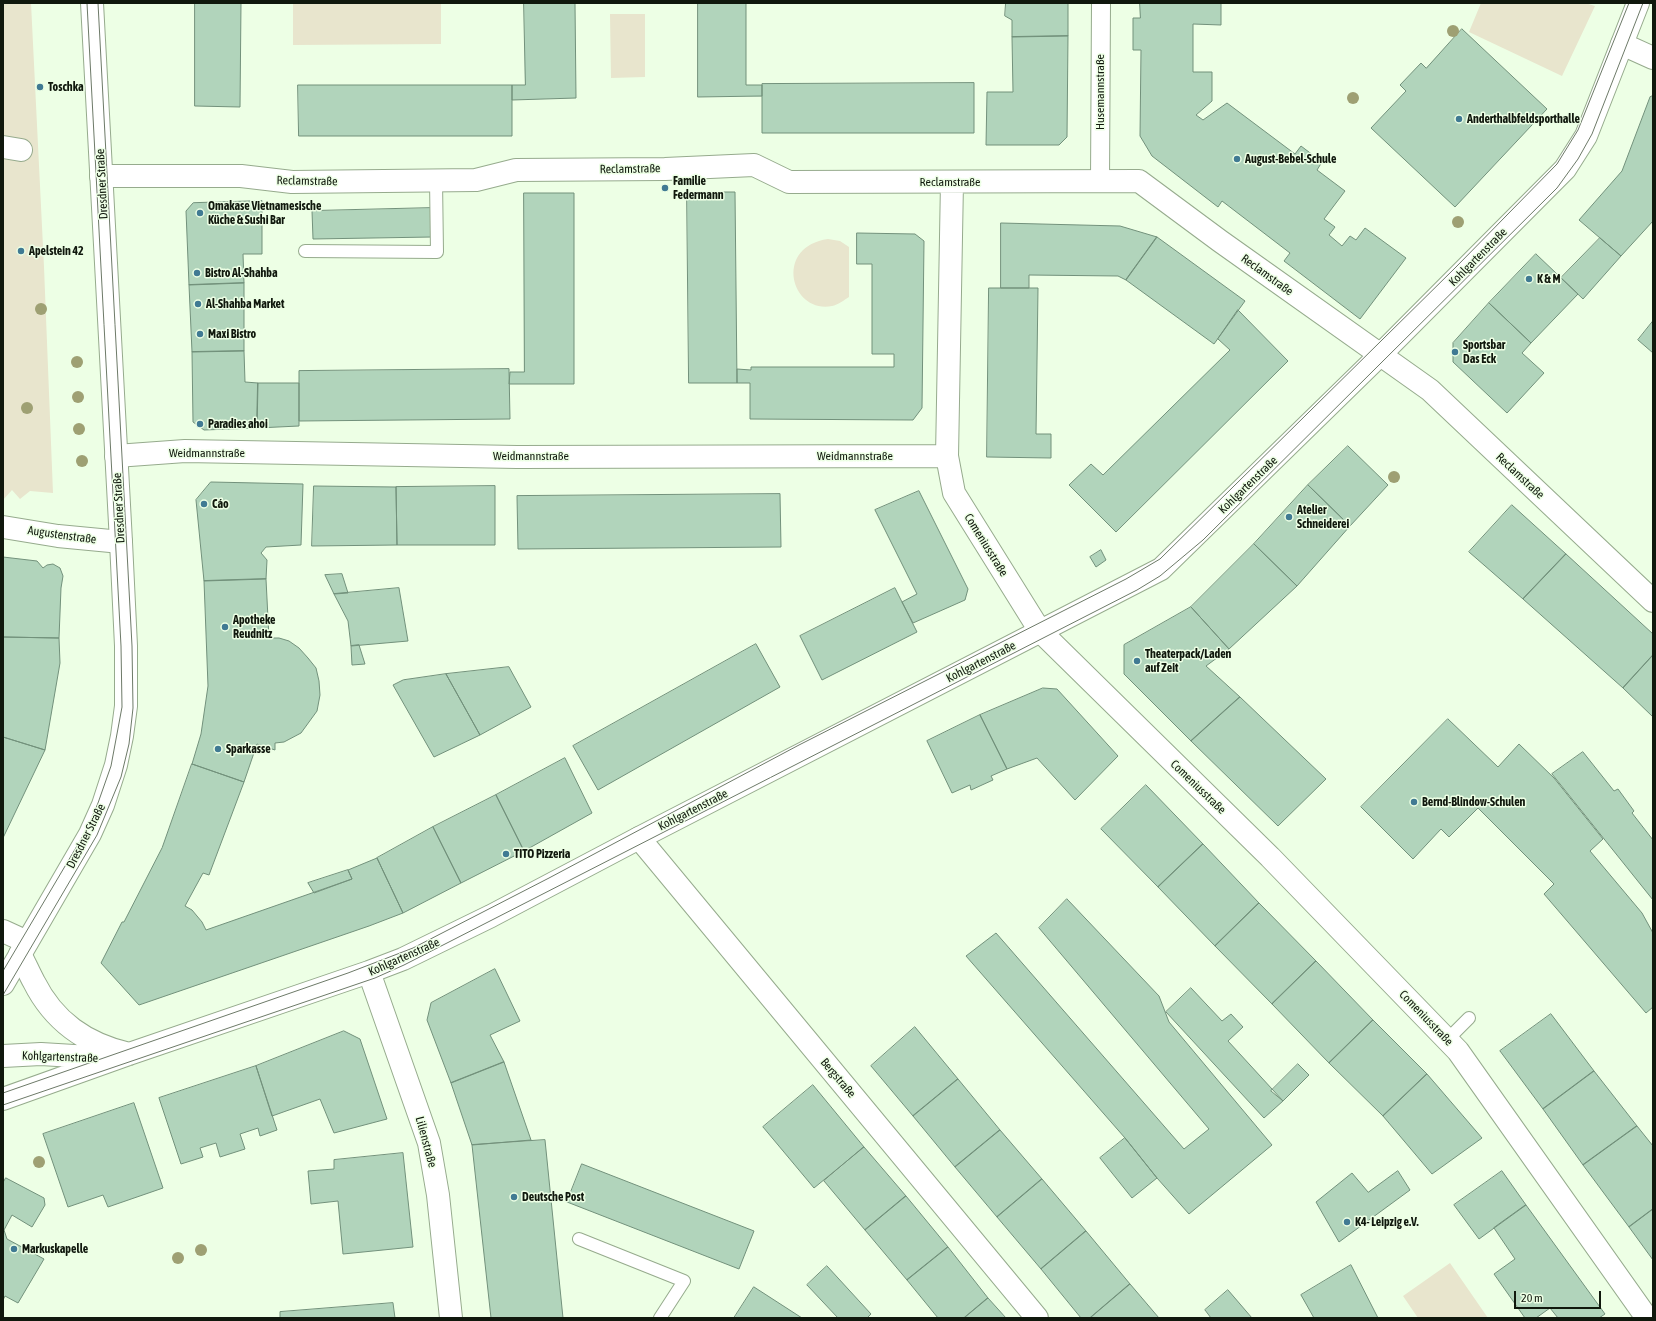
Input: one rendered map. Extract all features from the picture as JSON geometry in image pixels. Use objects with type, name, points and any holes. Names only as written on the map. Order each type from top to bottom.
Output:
[{"type":"street","name":"Dresdner Straße","points":[[3,984],[90,834],[103,805],[116,765],[126,706],[126,646],[121,542],[92,3]]},
{"type":"street","name":"Husemannstraße","points":[[1100,181],[1101,3]]},
{"type":"street","name":"Kohlgartenstraße","points":[[10,1092],[123,1056],[369,972],[402,959],[485,919],[1161,569],[1380,356],[1565,169],[1586,136],[1638,3]]},
{"type":"street","points":[[1622,44],[1653,58]]},
{"type":"street","name":"Reclamstraße","points":[[101,176],[241,176],[292,182],[476,180],[516,170],[665,169],[754,165],[789,182],[1139,181],[1380,356],[1430,390],[1653,601]]},
{"type":"street","name":"Comeniusstraße","points":[[952,182],[946,456],[954,493],[1040,631],[1270,857],[1458,1051],[1647,1318]]},
{"type":"street","name":"Weidmannstraße","points":[[116,456],[185,451],[533,457],[946,456]]},
{"type":"street","name":"Augustenstraße","points":[[3,527],[58,536],[121,542]]},
{"type":"street","name":"Bergstraße","points":[[639,838],[1038,1318]]},
{"type":"street","points":[[3,931],[24,948],[34,983],[58,1018],[85,1038],[123,1056]]},
{"type":"street","name":"Lilienstraße","points":[[369,972],[429,1143],[438,1195],[451,1318]]},
{"type":"street","name":"Kohlgartenstraße","points":[[3,1056],[41,1054],[123,1056]]},
{"type":"lane","points":[[305,251],[438,252],[436,180]]},
{"type":"lane","points":[[1447,1040],[1469,1018]]},
{"type":"lane","points":[[579,1239],[684,1281],[660,1318]]},
{"type":"shaded area","points":[[3,3],[31,3],[53,493],[30,491],[20,499],[12,490],[3,500]]},
{"type":"shaded area","points":[[293,3],[441,3],[441,44],[293,45]]},
{"type":"shaded area","points":[[1481,3],[1585,3],[1595,6],[1562,76],[1469,32]]},
{"type":"shaded area","points":[[610,14],[645,14],[645,77],[611,78]]},
{"type":"shaded area","points":[[828,239],[840,241],[849,247],[849,297],[839,304],[832,306],[818,306],[806,300],[798,290],[794,278],[794,266],[800,254],[811,245]]},
{"type":"shaded area","points":[[1450,1263],[1488,1318],[1418,1318],[1403,1296]]},
{"type":"building","points":[[195,3],[241,3],[240,107],[195,106]]},
{"type":"building","points":[[524,3],[575,3],[576,98],[512,100],[512,85],[525,85]]},
{"type":"building","points":[[698,3],[746,3],[746,85],[762,85],[762,96],[698,97]]},
{"type":"building","points":[[1006,3],[1068,3],[1068,36],[1012,37],[1012,20],[1005,16]]},
{"type":"building","name":"August-Bebel-Schule","points":[[1140,3],[1221,3],[1221,25],[1193,24],[1193,72],[1212,72],[1212,101],[1196,115],[1203,120],[1227,103],[1295,154],[1301,146],[1322,162],[1317,170],[1345,191],[1324,219],[1335,227],[1329,235],[1342,246],[1350,236],[1356,240],[1365,228],[1406,258],[1360,319],[1284,261],[1290,253],[1222,201],[1218,207],[1152,156],[1140,136],[1141,50],[1133,50],[1133,18],[1140,18]]},
{"type":"building","name":"Anderthalbfeldsporthalle","points":[[1462,29],[1547,109],[1455,207],[1371,128],[1406,91],[1400,85],[1421,63],[1426,68]]},
{"type":"building","points":[[1068,36],[1067,137],[1059,145],[986,145],[987,92],[1013,92],[1012,37]]},
{"type":"building","points":[[974,83],[974,133],[762,133],[762,84]]},
{"type":"building","points":[[298,85],[512,85],[512,136],[299,136]]},
{"type":"building","points":[[1653,96],[1653,221],[1621,256],[1579,220],[1622,171],[1650,97]]},
{"type":"building","points":[[687,192],[735,192],[737,383],[689,383]]},
{"type":"building","points":[[524,193],[574,193],[574,384],[509,384],[510,372],[524,372]]},
{"type":"building","points":[[262,201],[262,254],[243,254],[244,283],[189,285],[186,211],[193,203]]},
{"type":"building","points":[[432,208],[432,237],[313,239],[312,211]]},
{"type":"building","points":[[1001,223],[1120,226],[1157,237],[1126,280],[1118,276],[1029,275],[1029,288],[1001,288]]},
{"type":"building","points":[[857,233],[915,234],[924,241],[922,408],[913,420],[750,419],[750,383],[737,383],[737,369],[751,370],[751,367],[894,367],[894,354],[872,354],[872,264],[857,264]]},
{"type":"building","points":[[1157,237],[1245,301],[1214,344],[1126,280]]},
{"type":"building","points":[[1600,238],[1621,256],[1583,299],[1561,278]]},
{"type":"building","points":[[1536,254],[1578,294],[1531,343],[1489,303]]},
{"type":"building","points":[[244,283],[244,351],[192,352],[189,285]]},
{"type":"building","points":[[989,288],[1038,288],[1036,434],[1051,434],[1051,458],[987,457]]},
{"type":"building","points":[[1489,303],[1531,343],[1522,353],[1544,373],[1507,413],[1453,362],[1453,343]]},
{"type":"building","points":[[1238,310],[1288,361],[1116,532],[1069,485],[1091,464],[1103,475],[1230,350],[1218,339]]},
{"type":"building","points":[[1653,321],[1653,353],[1638,340]]},
{"type":"building","points":[[244,351],[245,382],[258,383],[257,428],[204,430],[193,422],[192,352]]},
{"type":"building","points":[[509,369],[510,419],[299,421],[299,371]]},
{"type":"building","points":[[258,383],[299,383],[299,426],[257,428]]},
{"type":"building","points":[[1348,446],[1388,485],[1350,526],[1308,485]]},
{"type":"building","points":[[211,482],[303,484],[301,545],[266,547],[261,553],[267,560],[266,579],[204,581],[196,500]]},
{"type":"building","points":[[1308,485],[1350,526],[1297,586],[1254,544]]},
{"type":"building","points":[[314,486],[396,487],[397,545],[312,546]]},
{"type":"building","points":[[495,486],[495,545],[397,545],[396,487]]},
{"type":"building","points":[[919,491],[968,589],[965,600],[913,623],[902,602],[917,594],[875,510]]},
{"type":"building","points":[[780,494],[781,547],[518,549],[517,496]]},
{"type":"building","points":[[1512,505],[1566,554],[1523,599],[1469,552]]},
{"type":"building","points":[[1254,544],[1297,586],[1229,649],[1191,607]]},
{"type":"building","points":[[1101,550],[1106,560],[1096,567],[1090,557]]},
{"type":"building","points":[[1566,554],[1653,634],[1653,655],[1623,688],[1523,599]]},
{"type":"building","points":[[3,557],[37,561],[43,568],[47,565],[53,564],[60,568],[63,576],[61,588],[59,638],[3,637]]},
{"type":"building","points":[[342,574],[348,593],[334,594],[325,575]]},
{"type":"building","points":[[266,579],[269,638],[279,638],[289,641],[299,648],[308,658],[316,668],[320,695],[317,711],[301,733],[284,742],[275,743],[275,750],[257,744],[244,782],[192,764],[201,734],[208,686],[204,581]]},
{"type":"building","points":[[399,588],[408,641],[351,646],[348,621],[334,594]]},
{"type":"building","points":[[895,588],[917,632],[822,680],[800,636]]},
{"type":"building","points":[[1191,607],[1229,649],[1206,666],[1240,697],[1191,741],[1124,674],[1124,645]]},
{"type":"building","points":[[3,637],[59,638],[60,663],[45,750],[3,737]]},
{"type":"building","points":[[756,644],[780,687],[598,790],[573,746]]},
{"type":"building","points":[[359,645],[365,664],[352,665],[351,646]]},
{"type":"building","points":[[1653,655],[1653,717],[1623,688]]},
{"type":"building","points":[[509,667],[531,707],[480,735],[446,674]]},
{"type":"building","points":[[446,674],[480,735],[434,757],[393,685],[403,680]]},
{"type":"building","points":[[1043,688],[1057,689],[1118,756],[1075,800],[1037,758],[1007,769],[980,715]]},
{"type":"building","points":[[1240,697],[1326,779],[1278,826],[1191,741]]},
{"type":"building","points":[[980,715],[1007,769],[991,776],[993,780],[971,790],[970,785],[952,793],[927,741]]},
{"type":"building","points":[[1448,719],[1498,767],[1519,744],[1554,778],[1603,839],[1590,851],[1642,913],[1653,933],[1653,1007],[1646,1013],[1544,894],[1554,884],[1478,808],[1449,837],[1441,829],[1413,859],[1361,807]]},
{"type":"building","points":[[3,737],[45,750],[3,838]]},
{"type":"building","points":[[1583,752],[1614,791],[1618,789],[1634,811],[1632,813],[1653,840],[1653,900],[1552,774]]},
{"type":"building","points":[[565,758],[592,813],[524,851],[496,795]]},
{"type":"building","points":[[192,764],[244,782],[209,875],[203,873],[185,906],[192,910],[202,922],[206,930],[352,879],[348,870],[377,858],[403,913],[139,1005],[101,963],[162,848]]},
{"type":"building","points":[[1146,785],[1203,844],[1158,887],[1101,829]]},
{"type":"building","points":[[496,795],[524,851],[461,883],[433,827]]},
{"type":"building","points":[[433,827],[461,883],[403,913],[377,858]]},
{"type":"building","points":[[1203,844],[1259,903],[1215,946],[1158,887]]},
{"type":"building","points":[[348,870],[352,879],[314,893],[308,883]]},
{"type":"building","points":[[1067,899],[1159,996],[1169,1022],[1272,1145],[1189,1214],[1157,1178],[1125,1138],[966,956],[996,933],[1184,1149],[1209,1129],[1039,928]]},
{"type":"building","points":[[1259,903],[1316,961],[1272,1004],[1215,946]]},
{"type":"building","points":[[1316,961],[1373,1020],[1329,1063],[1272,1004]]},
{"type":"building","points":[[495,969],[520,1021],[490,1035],[504,1062],[451,1083],[427,1020],[431,1003]]},
{"type":"building","points":[[1191,988],[1222,1021],[1231,1014],[1243,1027],[1228,1041],[1283,1101],[1264,1118],[1166,1012]]},
{"type":"building","points":[[1551,1014],[1594,1071],[1543,1109],[1500,1051]]},
{"type":"building","points":[[1373,1020],[1427,1074],[1383,1116],[1329,1063]]},
{"type":"building","points":[[915,1027],[958,1079],[913,1116],[871,1066]]},
{"type":"building","points":[[344,1031],[360,1039],[387,1119],[334,1133],[320,1099],[272,1116],[256,1066]]},
{"type":"building","points":[[504,1062],[531,1140],[472,1145],[451,1083]]},
{"type":"building","points":[[1298,1064],[1309,1075],[1283,1101],[1271,1091]]},
{"type":"building","points":[[256,1066],[277,1130],[260,1136],[258,1128],[240,1134],[245,1149],[220,1157],[216,1143],[200,1148],[203,1157],[181,1164],[159,1098]]},
{"type":"building","points":[[1594,1071],[1637,1126],[1583,1165],[1543,1109]]},
{"type":"building","points":[[1427,1074],[1482,1138],[1432,1174],[1383,1116]]},
{"type":"building","points":[[958,1079],[1000,1130],[955,1167],[913,1116]]},
{"type":"building","points":[[813,1085],[864,1147],[814,1188],[763,1127]]},
{"type":"building","points":[[134,1103],[163,1188],[108,1207],[103,1195],[68,1207],[43,1134]]},
{"type":"building","points":[[1637,1126],[1653,1146],[1653,1209],[1629,1227],[1583,1165]]},
{"type":"building","points":[[1000,1130],[1042,1179],[997,1217],[955,1167]]},
{"type":"building","points":[[1125,1138],[1157,1178],[1132,1198],[1100,1158]]},
{"type":"building","name":"Deutsche Post","points":[[545,1140],[563,1318],[491,1318],[472,1145]]},
{"type":"building","points":[[864,1147],[906,1196],[865,1230],[824,1181]]},
{"type":"building","points":[[403,1153],[413,1247],[343,1254],[338,1201],[311,1204],[308,1171],[334,1169],[334,1160]]},
{"type":"building","points":[[582,1164],[754,1231],[739,1269],[567,1202]]},
{"type":"building","name":"K4- Leipzig e.V.","points":[[1398,1171],[1410,1190],[1339,1242],[1316,1202],[1352,1173],[1368,1192]]},
{"type":"building","points":[[1502,1171],[1526,1205],[1479,1239],[1454,1205]]},
{"type":"building","name":"Markuskapelle","points":[[6,1178],[44,1198],[45,1205],[32,1227],[12,1215],[4,1230],[7,1239],[44,1259],[18,1303],[5,1296],[3,1300],[3,1183]]},
{"type":"building","points":[[1042,1179],[1086,1231],[1041,1269],[997,1217]]},
{"type":"building","points":[[906,1196],[948,1247],[907,1280],[865,1230]]},
{"type":"building","points":[[1526,1205],[1605,1314],[1599,1318],[1558,1318],[1550,1308],[1536,1318],[1525,1318],[1494,1274],[1515,1259],[1494,1228]]},
{"type":"building","points":[[1653,1209],[1653,1260],[1629,1227]]},
{"type":"building","points":[[1086,1231],[1130,1284],[1090,1318],[1081,1318],[1041,1269]]},
{"type":"building","points":[[948,1247],[988,1298],[964,1318],[938,1318],[907,1280]]},
{"type":"building","points":[[1351,1265],[1378,1318],[1314,1318],[1301,1295]]},
{"type":"building","points":[[827,1266],[871,1314],[867,1318],[838,1318],[807,1285]]},
{"type":"building","points":[[1130,1284],[1159,1318],[1090,1318]]},
{"type":"building","points":[[754,1287],[802,1318],[734,1318]]},
{"type":"building","points":[[1228,1290],[1252,1318],[1211,1318],[1205,1310]]},
{"type":"building","points":[[988,1298],[1006,1318],[964,1318]]},
{"type":"building","points":[[393,1303],[395,1318],[280,1318],[280,1312]]},
{"type":"tram line","points":[[3,971],[87,829],[111,766],[122,707],[121,646],[87,3]]},
{"type":"tram line","points":[[3,995],[97,835],[121,777],[129,744],[133,708],[132,646],[98,3]]},
{"type":"tram line","points":[[3,1093],[348,973],[413,948],[549,878],[799,745],[1126,579],[1160,559],[1456,267],[1557,164],[1578,130],[1629,3]]},
{"type":"tram line","points":[[3,1105],[375,978],[404,965],[1137,590],[1160,576],[1203,540],[1557,188],[1578,159],[1592,134],[1643,3]]},
{"type":"place","name":"Toschka","points":[[40,87]]},
{"type":"place","name":"Anderthalbfeldsporthalle","points":[[1459,119]]},
{"type":"place","name":"August-Bebel-Schule","points":[[1237,159]]},
{"type":"place","name":"Familie Federmann","points":[[665,188]]},
{"type":"place","name":"Omakase Vietnamesische Küche & Sushi Bar","points":[[200,213]]},
{"type":"place","name":"Apelstein 42","points":[[21,251]]},
{"type":"place","name":"Bistro Al-Shahba","points":[[197,273]]},
{"type":"place","name":"K & M","points":[[1529,279]]},
{"type":"place","name":"Al-Shahba Market","points":[[198,304]]},
{"type":"place","name":"Maxi Bistro","points":[[200,334]]},
{"type":"place","name":"Sportsbar Das Eck","points":[[1455,352]]},
{"type":"place","name":"Paradies ahoi","points":[[200,424]]},
{"type":"place","name":"Cáo","points":[[204,504]]},
{"type":"place","name":"Atelier Schneiderei","points":[[1289,517]]},
{"type":"place","name":"Apotheke Reudnitz","points":[[225,627]]},
{"type":"place","name":"Theaterpack/Laden auf Zeit","points":[[1137,661]]},
{"type":"place","name":"Sparkasse","points":[[218,749]]},
{"type":"place","name":"Bernd-Blindow-Schulen","points":[[1414,802]]},
{"type":"place","name":"TITO Pizzeria","points":[[506,854]]},
{"type":"place","name":"Deutsche Post","points":[[514,1197]]},
{"type":"place","name":"K4- Leipzig e.V.","points":[[1347,1222]]},
{"type":"place","name":"Markuskapelle","points":[[14,1249]]}]
